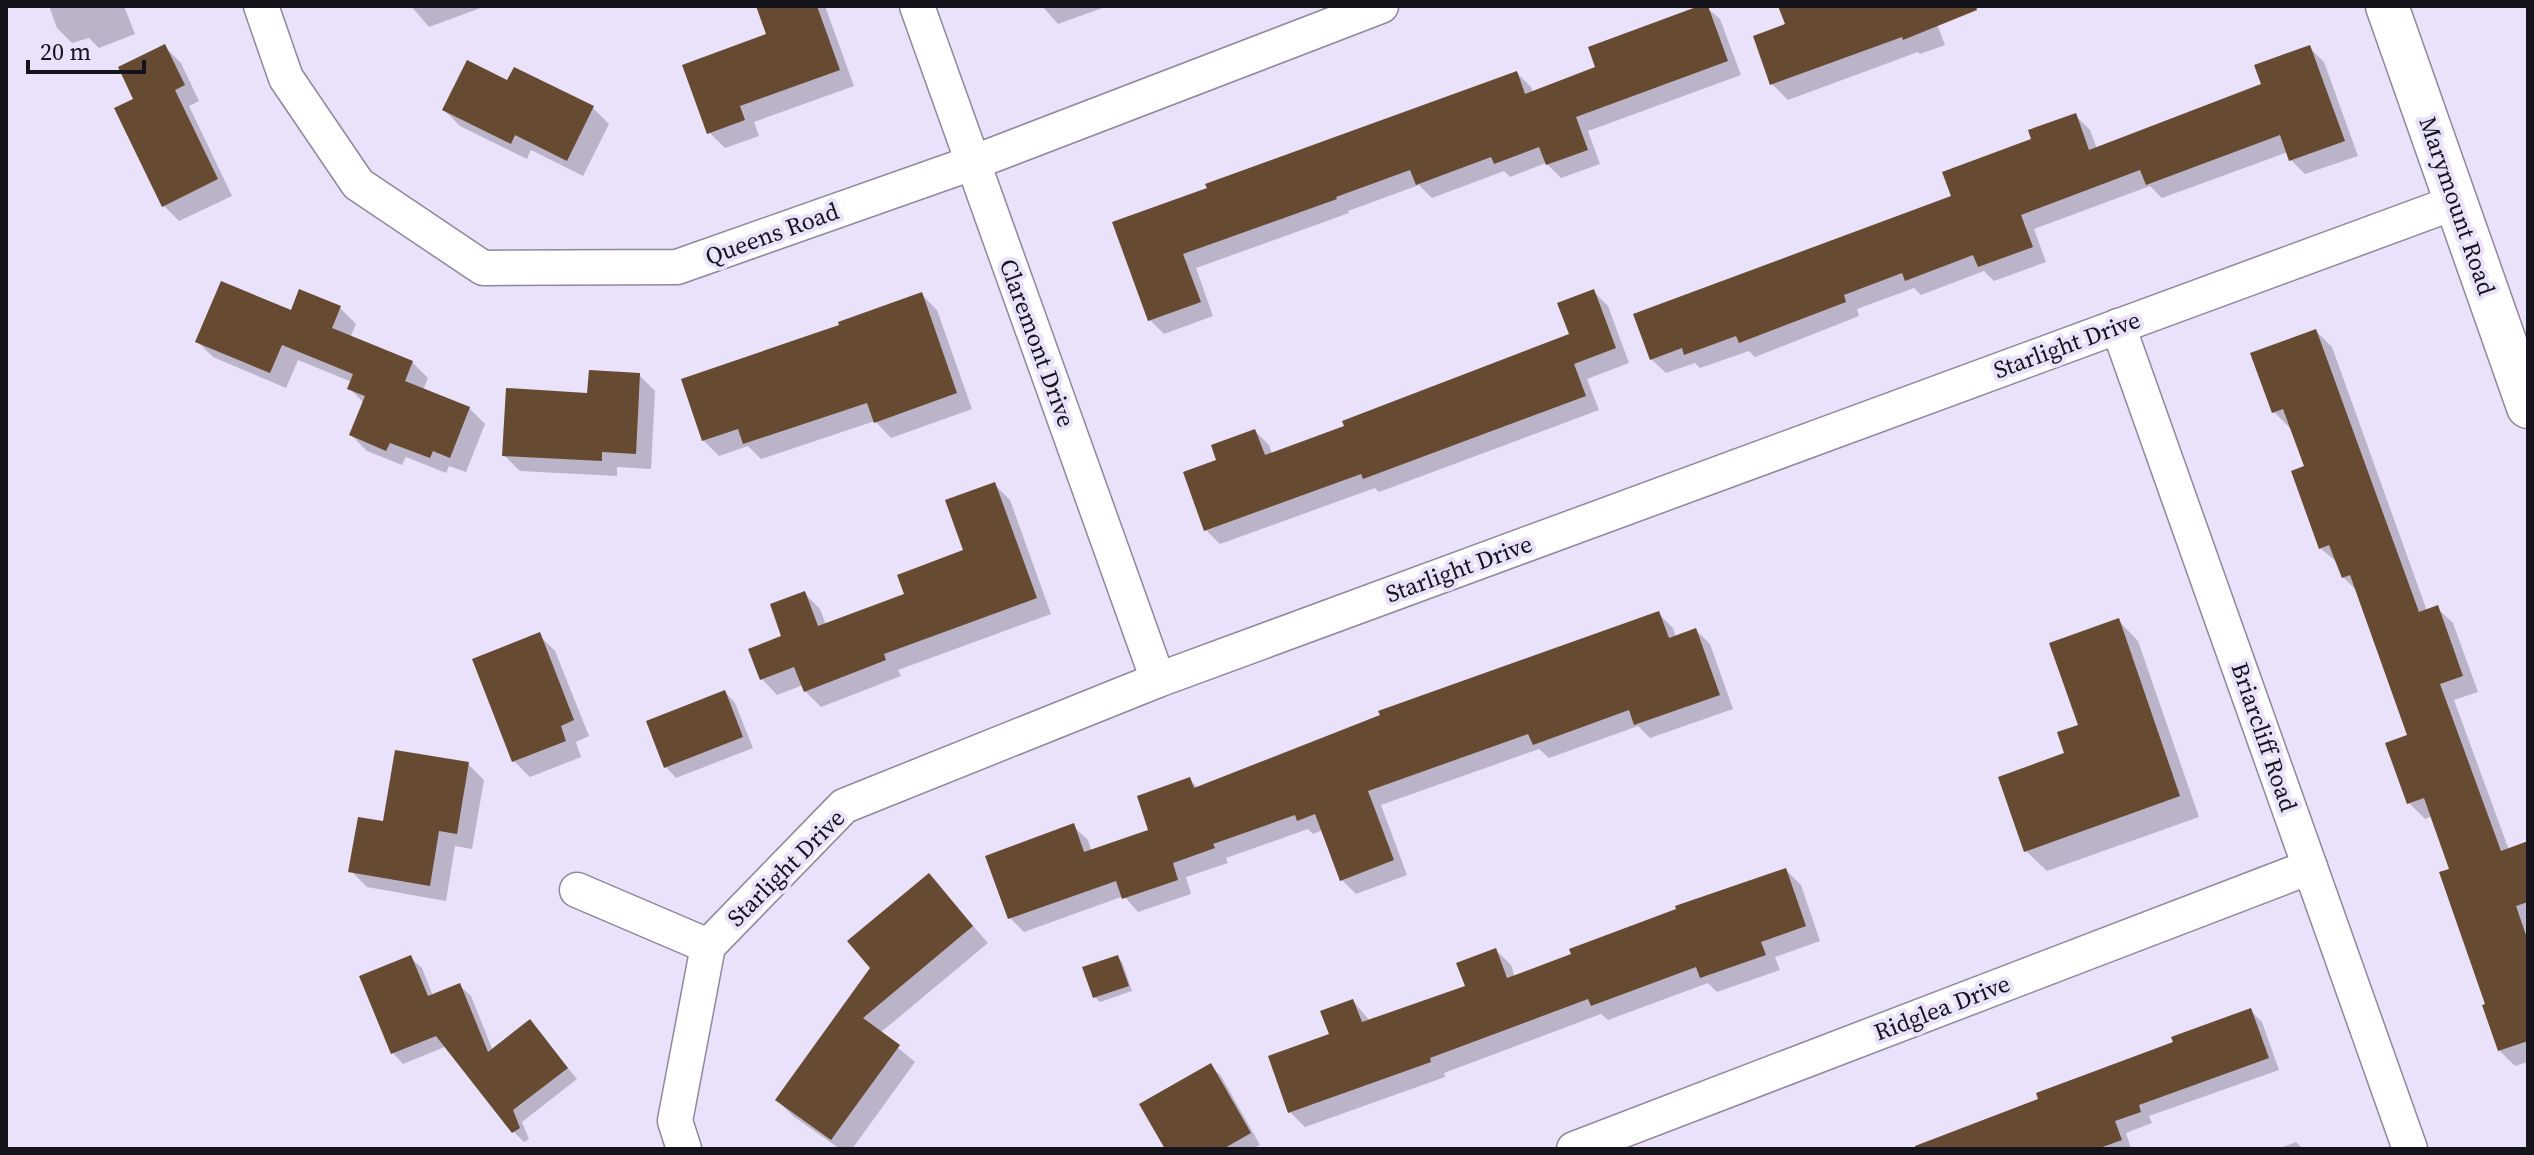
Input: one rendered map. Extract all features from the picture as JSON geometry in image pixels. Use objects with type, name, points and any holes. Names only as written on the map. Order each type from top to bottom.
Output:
[{"type":"street","name":"Queens Road","points":[[261,6],[286,78],[358,184],[483,268],[677,267],[972,163],[1381,6]]},
{"type":"street","name":"Claremont Drive","points":[[917,6],[1158,680]]},
{"type":"street","name":"Marymount Road","points":[[2387,6],[2528,407]]},
{"type":"street","name":"Starlight Drive","points":[[684,1149],[675,1121],[708,946],[844,806],[1158,680],[2456,202]]},
{"type":"street","name":"Briarcliff Road","points":[[2118,326],[2410,1149]]},
{"type":"street","name":"Ridglea Drive","points":[[1574,1149],[2310,867]]},
{"type":"street","points":[[577,890],[708,946]]},
{"type":"building","points":[[756,6],[817,6],[840,70],[740,106],[745,120],[707,134],[682,65],[766,34]]},
{"type":"building","points":[[1699,6],[1708,6],[1728,61],[1576,117],[1588,150],[1546,165],[1539,147],[1494,164],[1491,157],[1416,185],[1410,170],[1183,254],[1201,302],[1148,321],[1112,222],[1207,188],[1205,184],[1517,71],[1525,94],[1595,67],[1588,47]]},
{"type":"building","points":[[1778,6],[1976,6],[1977,10],[1903,40],[1902,37],[1770,85],[1753,36],[1785,24]]},
{"type":"building","points":[[165,44],[185,85],[175,90],[218,179],[162,207],[114,108],[133,99],[118,67]]},
{"type":"building","points":[[2310,45],[2345,141],[2289,161],[2280,135],[2146,185],[2140,170],[2021,215],[2033,247],[1978,267],[1973,255],[1905,281],[1902,273],[1844,295],[1846,302],[1739,343],[1736,336],[1684,355],[1682,348],[1650,360],[1633,314],[1951,196],[1942,172],[2031,139],[2028,130],[2076,113],[2089,150],[2261,84],[2254,65]]},
{"type":"building","points":[[467,60],[507,80],[514,67],[594,106],[567,161],[515,135],[511,144],[442,110]]},
{"type":"building","points":[[221,281],[291,310],[299,289],[341,306],[332,328],[413,361],[405,381],[470,407],[450,458],[433,451],[430,458],[390,443],[386,451],[349,435],[365,396],[347,389],[353,374],[282,345],[270,373],[195,342]]},
{"type":"building","points":[[1594,289],[1616,348],[1574,364],[1586,396],[1363,479],[1361,474],[1204,531],[1183,472],[1216,460],[1211,445],[1255,429],[1265,455],[1344,426],[1342,421],[1569,334],[1557,303]]},
{"type":"building","points":[[922,292],[957,393],[874,423],[867,403],[743,444],[738,429],[702,441],[681,379],[839,325],[838,322]]},
{"type":"building","points":[[2316,329],[2419,612],[2438,605],[2463,676],[2440,684],[2501,851],[2528,841],[2528,902],[2516,906],[2528,941],[2528,1041],[2498,1051],[2439,872],[2449,869],[2424,798],[2407,804],[2385,743],[2407,735],[2350,575],[2342,578],[2329,545],[2319,549],[2291,471],[2304,466],[2283,409],[2272,413],[2250,353]]},
{"type":"building","points":[[589,370],[640,373],[636,454],[602,452],[602,461],[502,456],[506,388],[587,393]]},
{"type":"building","points":[[995,482],[1037,598],[884,654],[886,660],[804,692],[794,667],[760,680],[748,649],[781,636],[770,604],[805,591],[818,626],[904,594],[897,575],[963,550],[945,500]]},
{"type":"building","points":[[1659,611],[1669,638],[1696,628],[1720,695],[1634,725],[1629,710],[1533,745],[1528,734],[1368,791],[1394,860],[1340,881],[1315,814],[1297,821],[1295,815],[1213,844],[1215,848],[1173,863],[1178,880],[1122,899],[1116,881],[1008,919],[985,856],[1074,823],[1084,852],[1148,830],[1137,796],[1190,777],[1194,788],[1380,715],[1378,711]]},
{"type":"building","points":[[2119,618],[2180,796],[2024,852],[1998,777],[2064,753],[2057,732],[2078,725],[2049,643]]},
{"type":"building","points":[[540,632],[574,720],[561,726],[566,741],[512,762],[472,659]]},
{"type":"building","points":[[725,690],[743,737],[664,768],[646,721]]},
{"type":"building","points":[[395,750],[469,762],[457,834],[439,831],[430,886],[348,872],[358,817],[383,821]]},
{"type":"building","points":[[1786,868],[1806,926],[1761,942],[1766,955],[1700,978],[1696,967],[1591,1006],[1588,999],[1430,1058],[1431,1062],[1288,1113],[1268,1056],[1329,1034],[1320,1011],[1353,999],[1362,1022],[1465,986],[1456,963],[1496,948],[1507,978],[1571,954],[1569,949],[1676,909],[1675,906]]},
{"type":"building","points":[[929,873],[973,926],[863,1018],[900,1045],[831,1140],[775,1100],[870,968],[847,941]]},
{"type":"building","points":[[411,955],[428,996],[460,983],[488,1052],[530,1019],[568,1068],[513,1110],[520,1128],[512,1133],[436,1036],[391,1054],[359,976]]},
{"type":"building","points":[[1118,955],[1129,986],[1093,998],[1082,967]]},
{"type":"building","points":[[2251,1008],[2269,1058],[2139,1105],[2141,1112],[2115,1121],[2122,1140],[2097,1149],[1916,1149],[1915,1146],[2038,1099],[2036,1093],[2173,1042],[2171,1037]]},
{"type":"building","points":[[1211,1063],[1251,1133],[1223,1149],[1165,1149],[1139,1104]]}]
